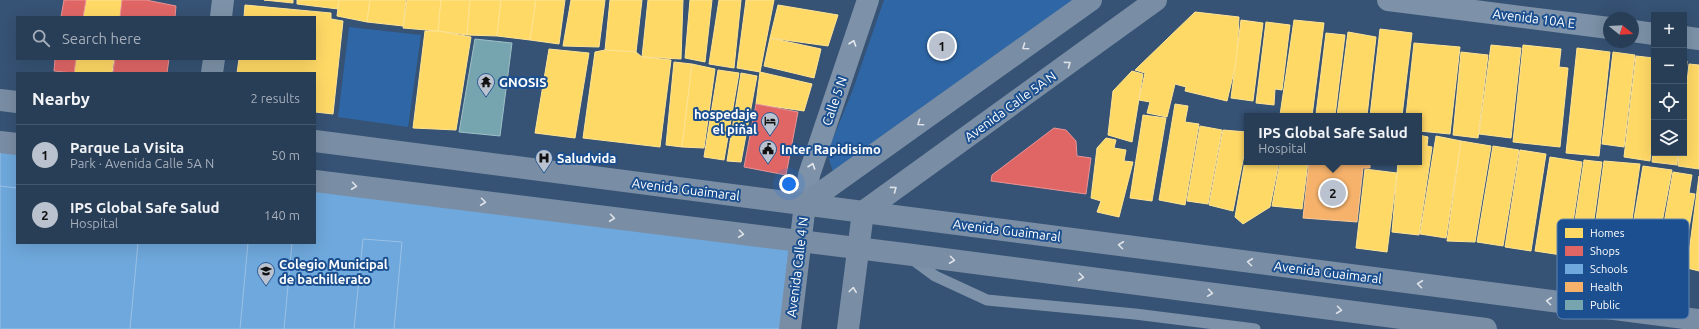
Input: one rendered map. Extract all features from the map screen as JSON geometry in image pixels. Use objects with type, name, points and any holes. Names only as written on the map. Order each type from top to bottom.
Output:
[{"type":"street","points":[[221,16],[223,0]]},
{"type":"street","name":"Calle 5 N","points":[[805,204],[809,175],[868,0]]},
{"type":"street","points":[[805,204],[1091,0]]},
{"type":"street","name":"Avenida Calle 5A N","points":[[863,212],[1156,0]]},
{"type":"street","name":"Avenida 10A E","points":[[1388,0],[1603,27]]},
{"type":"street","points":[[1639,32],[1651,34]]},
{"type":"street","points":[[1687,37],[1699,39]]},
{"type":"street","points":[[212,72],[214,60]]},
{"type":"street","points":[[0,100],[16,102]]},
{"type":"street","name":"Avenida Guaimaral","points":[[316,140],[1557,302]]},
{"type":"street","points":[[0,142],[16,144]]},
{"type":"street","points":[[316,181],[858,248],[1486,329]]},
{"type":"street","name":"Avenida Calle 4 N","points":[[790,329],[805,204]]},
{"type":"street","points":[[848,329],[863,212]]},
{"type":"street","name":"Avenida Guaimaral","points":[[1689,319],[1699,320]]},
{"type":"lane","points":[[905,254],[935,276],[987,300],[1135,314],[1255,329]]},
{"type":"shaded area","points":[[884,0],[1078,0],[835,178],[827,153],[852,92]]},
{"type":"shaded area","points":[[349,27],[421,35],[408,127],[338,117]]},
{"type":"building: Homes","points":[[86,0],[122,0],[120,16],[83,16]]},
{"type":"building: Homes","points":[[264,0],[293,0],[293,3]]},
{"type":"building: Homes","points":[[297,0],[339,0],[338,9],[297,4]]},
{"type":"building: Homes","points":[[339,0],[370,0],[367,22],[337,16]]},
{"type":"building: Homes","points":[[370,0],[406,0],[403,26],[367,22]]},
{"type":"building: Homes","points":[[407,0],[441,0],[438,31],[403,28]]},
{"type":"building: Homes","points":[[441,0],[470,0],[467,35],[438,31]]},
{"type":"building: Homes","points":[[470,0],[501,0],[497,36],[467,35]]},
{"type":"building: Homes","points":[[501,0],[536,0],[530,40],[497,36]]},
{"type":"building: Homes","points":[[536,0],[565,0],[559,44],[530,40]]},
{"type":"building: Homes","points":[[571,0],[605,0],[599,47],[563,46]]},
{"type":"building: Homes","points":[[610,0],[642,0],[636,52],[605,50]]},
{"type":"building: Homes","points":[[648,0],[683,0],[681,59],[642,57]]},
{"type":"building: Homes","points":[[690,0],[712,0],[705,62],[685,58]]},
{"type":"building: Homes","points":[[719,0],[741,0],[734,68],[709,64]]},
{"type":"building: Homes","points":[[746,0],[774,0],[760,72],[737,68]]},
{"type":"building: Homes","points":[[245,5],[331,13],[331,19],[343,21],[333,114],[316,112],[316,72],[237,72],[239,60],[316,60],[316,16],[244,16]]},
{"type":"building: Homes","points":[[778,5],[838,15],[828,46],[770,38]]},
{"type":"building: Homes","points":[[1195,12],[1239,17],[1237,59],[1227,101],[1185,91],[1186,87],[1175,84],[1167,117],[1147,113],[1150,102],[1139,100],[1145,73],[1135,70]]},
{"type":"building: Homes","points":[[1241,20],[1263,23],[1253,101],[1231,98]]},
{"type":"building: Homes","points":[[1294,20],[1324,23],[1312,113],[1280,113]]},
{"type":"building: Homes","points":[[1266,22],[1290,25],[1282,90],[1275,89],[1274,105],[1256,103]]},
{"type":"building: Homes","points":[[1380,29],[1412,33],[1402,113],[1370,113]]},
{"type":"building: Homes","points":[[425,31],[438,31],[471,37],[456,130],[413,128]]},
{"type":"building: Homes","points":[[1348,32],[1376,37],[1367,113],[1337,113]]},
{"type":"building: Homes","points":[[1326,33],[1345,35],[1335,113],[1316,113]]},
{"type":"building: Homes","points":[[770,38],[821,49],[814,78],[764,66]]},
{"type":"building: Homes","points":[[1414,43],[1460,47],[1450,134],[1422,131],[1422,113],[1406,113]]},
{"type":"building: Homes","points":[[1491,45],[1521,48],[1511,138],[1479,134]]},
{"type":"building: Homes","points":[[1523,45],[1561,49],[1559,67],[1568,68],[1560,147],[1513,142]]},
{"type":"building: Homes","points":[[1577,48],[1610,52],[1599,156],[1566,153]]},
{"type":"building: Homes","points":[[549,49],[589,53],[575,138],[535,133]]},
{"type":"building: Homes","points":[[605,50],[636,52],[642,57],[671,60],[660,147],[583,138],[595,52]]},
{"type":"building: Homes","points":[[1461,52],[1488,55],[1478,138],[1453,135]]},
{"type":"building: Homes","points":[[1613,52],[1635,55],[1624,147],[1602,144]]},
{"type":"building: Homes","points":[[1636,56],[1651,58],[1650,161],[1624,157]]},
{"type":"building: Homes","points":[[76,60],[114,60],[112,72],[74,72]]},
{"type":"building: Homes","points":[[674,62],[692,64],[682,147],[666,145]]},
{"type":"building: Homes","points":[[692,64],[715,69],[704,148],[682,147]]},
{"type":"building: Homes","points":[[1689,64],[1699,65],[1699,169],[1678,166],[1679,156],[1687,156],[1687,82]]},
{"type":"building: Homes","points":[[718,70],[739,73],[724,160],[704,157]]},
{"type":"building: Homes","points":[[1132,71],[1143,74],[1132,142],[1108,135],[1113,91]]},
{"type":"building: Homes","points":[[760,72],[812,84],[804,111],[756,104]]},
{"type":"building: Homes","points":[[741,73],[757,76],[741,162],[727,161]]},
{"type":"building: Homes","points":[[1175,104],[1188,106],[1185,122],[1199,124],[1185,205],[1159,200]]},
{"type":"building: Homes","points":[[1143,115],[1166,118],[1152,201],[1130,198]]},
{"type":"building: Homes","points":[[1200,126],[1222,130],[1208,204],[1187,201]]},
{"type":"building: Homes","points":[[1223,130],[1244,132],[1244,155],[1233,211],[1209,205]]},
{"type":"building: Homes","points":[[1422,136],[1428,137],[1427,146],[1432,147],[1419,235],[1392,232],[1398,165],[1422,165]]},
{"type":"building: Homes","points":[[1436,136],[1461,141],[1446,238],[1420,234]]},
{"type":"building: Homes","points":[[1106,138],[1116,140],[1114,148],[1126,150],[1124,161],[1133,162],[1119,217],[1097,212],[1101,201],[1091,198],[1097,148]]},
{"type":"building: Homes","points":[[1461,141],[1491,146],[1475,242],[1447,241]]},
{"type":"building: Homes","points":[[1493,146],[1519,150],[1503,246],[1477,242]]},
{"type":"building: Homes","points":[[1520,150],[1546,154],[1531,251],[1505,247]]},
{"type":"building: Homes","points":[[1652,156],[1678,156],[1677,165],[1652,162]]},
{"type":"building: Homes","points":[[1550,157],[1582,162],[1574,219],[1557,219],[1557,254],[1535,251]]},
{"type":"building: Homes","points":[[1584,160],[1602,162],[1594,219],[1575,219]]},
{"type":"building: Homes","points":[[1604,161],[1640,164],[1632,219],[1596,219]]},
{"type":"building: Homes","points":[[1244,165],[1278,165],[1270,207],[1243,224],[1235,217]]},
{"type":"building: Homes","points":[[1279,165],[1308,165],[1302,209],[1272,206]]},
{"type":"building: Homes","points":[[1643,166],[1672,170],[1663,219],[1634,219]]},
{"type":"building: Homes","points":[[1365,169],[1397,173],[1387,252],[1356,248]]},
{"type":"building: Homes","points":[[1673,172],[1692,175],[1689,193],[1695,194],[1689,228],[1689,219],[1665,219]]},
{"type":"building: Homes","points":[[1699,176],[1699,271],[1689,268],[1689,253]]},
{"type":"building: Shops","points":[[64,0],[86,0],[83,16],[61,16]]},
{"type":"building: Shops","points":[[122,0],[146,0],[176,6],[175,16],[120,16]]},
{"type":"building: Shops","points":[[55,60],[76,60],[74,72],[54,71]]},
{"type":"building: Shops","points":[[115,60],[169,60],[167,72],[113,72]]},
{"type":"building: Shops","name":"hospedaje el piñal","points":[[756,104],[798,112],[786,175],[744,167]]},
{"type":"building: Shops","points":[[1054,128],[1066,130],[1076,141],[1077,156],[1091,158],[1086,194],[991,181],[992,175]]},
{"type":"building: Schools","points":[[0,142],[16,144],[16,244],[316,244],[316,181],[800,241],[786,329],[0,329]]},
{"type":"building: Schools","points":[[0,186],[16,188],[16,244],[138,244],[130,329],[0,329]]},
{"type":"building: Schools","name":"Colegio Municipal de bachillerato","points":[[363,239],[402,242],[394,329],[354,329]]},
{"type":"building: Schools","name":"Colegio Municipal de bachillerato","points":[[248,244],[292,244],[284,329],[240,329]]},
{"type":"building: Health","points":[[1309,165],[1370,165],[1370,168],[1363,168],[1357,222],[1303,218]]},
{"type":"building: Public","points":[[475,39],[512,43],[500,136],[459,132]]},
{"type":"place","name":"Parque La Visita","points":[[942,46]]},
{"type":"place","name":"GNOSIS","points":[[486,97]]},
{"type":"place","name":"hospedaje el piñal","points":[[770,136]]},
{"type":"place","name":"Inter Rapidisimo","points":[[768,164]]},
{"type":"place","name":"Saludvida","points":[[544,173]]},
{"type":"place","name":"IPS Global Safe Salud","points":[[1333,193]]},
{"type":"place","name":"Colegio Municipal de bachillerato","points":[[266,286]]}]
